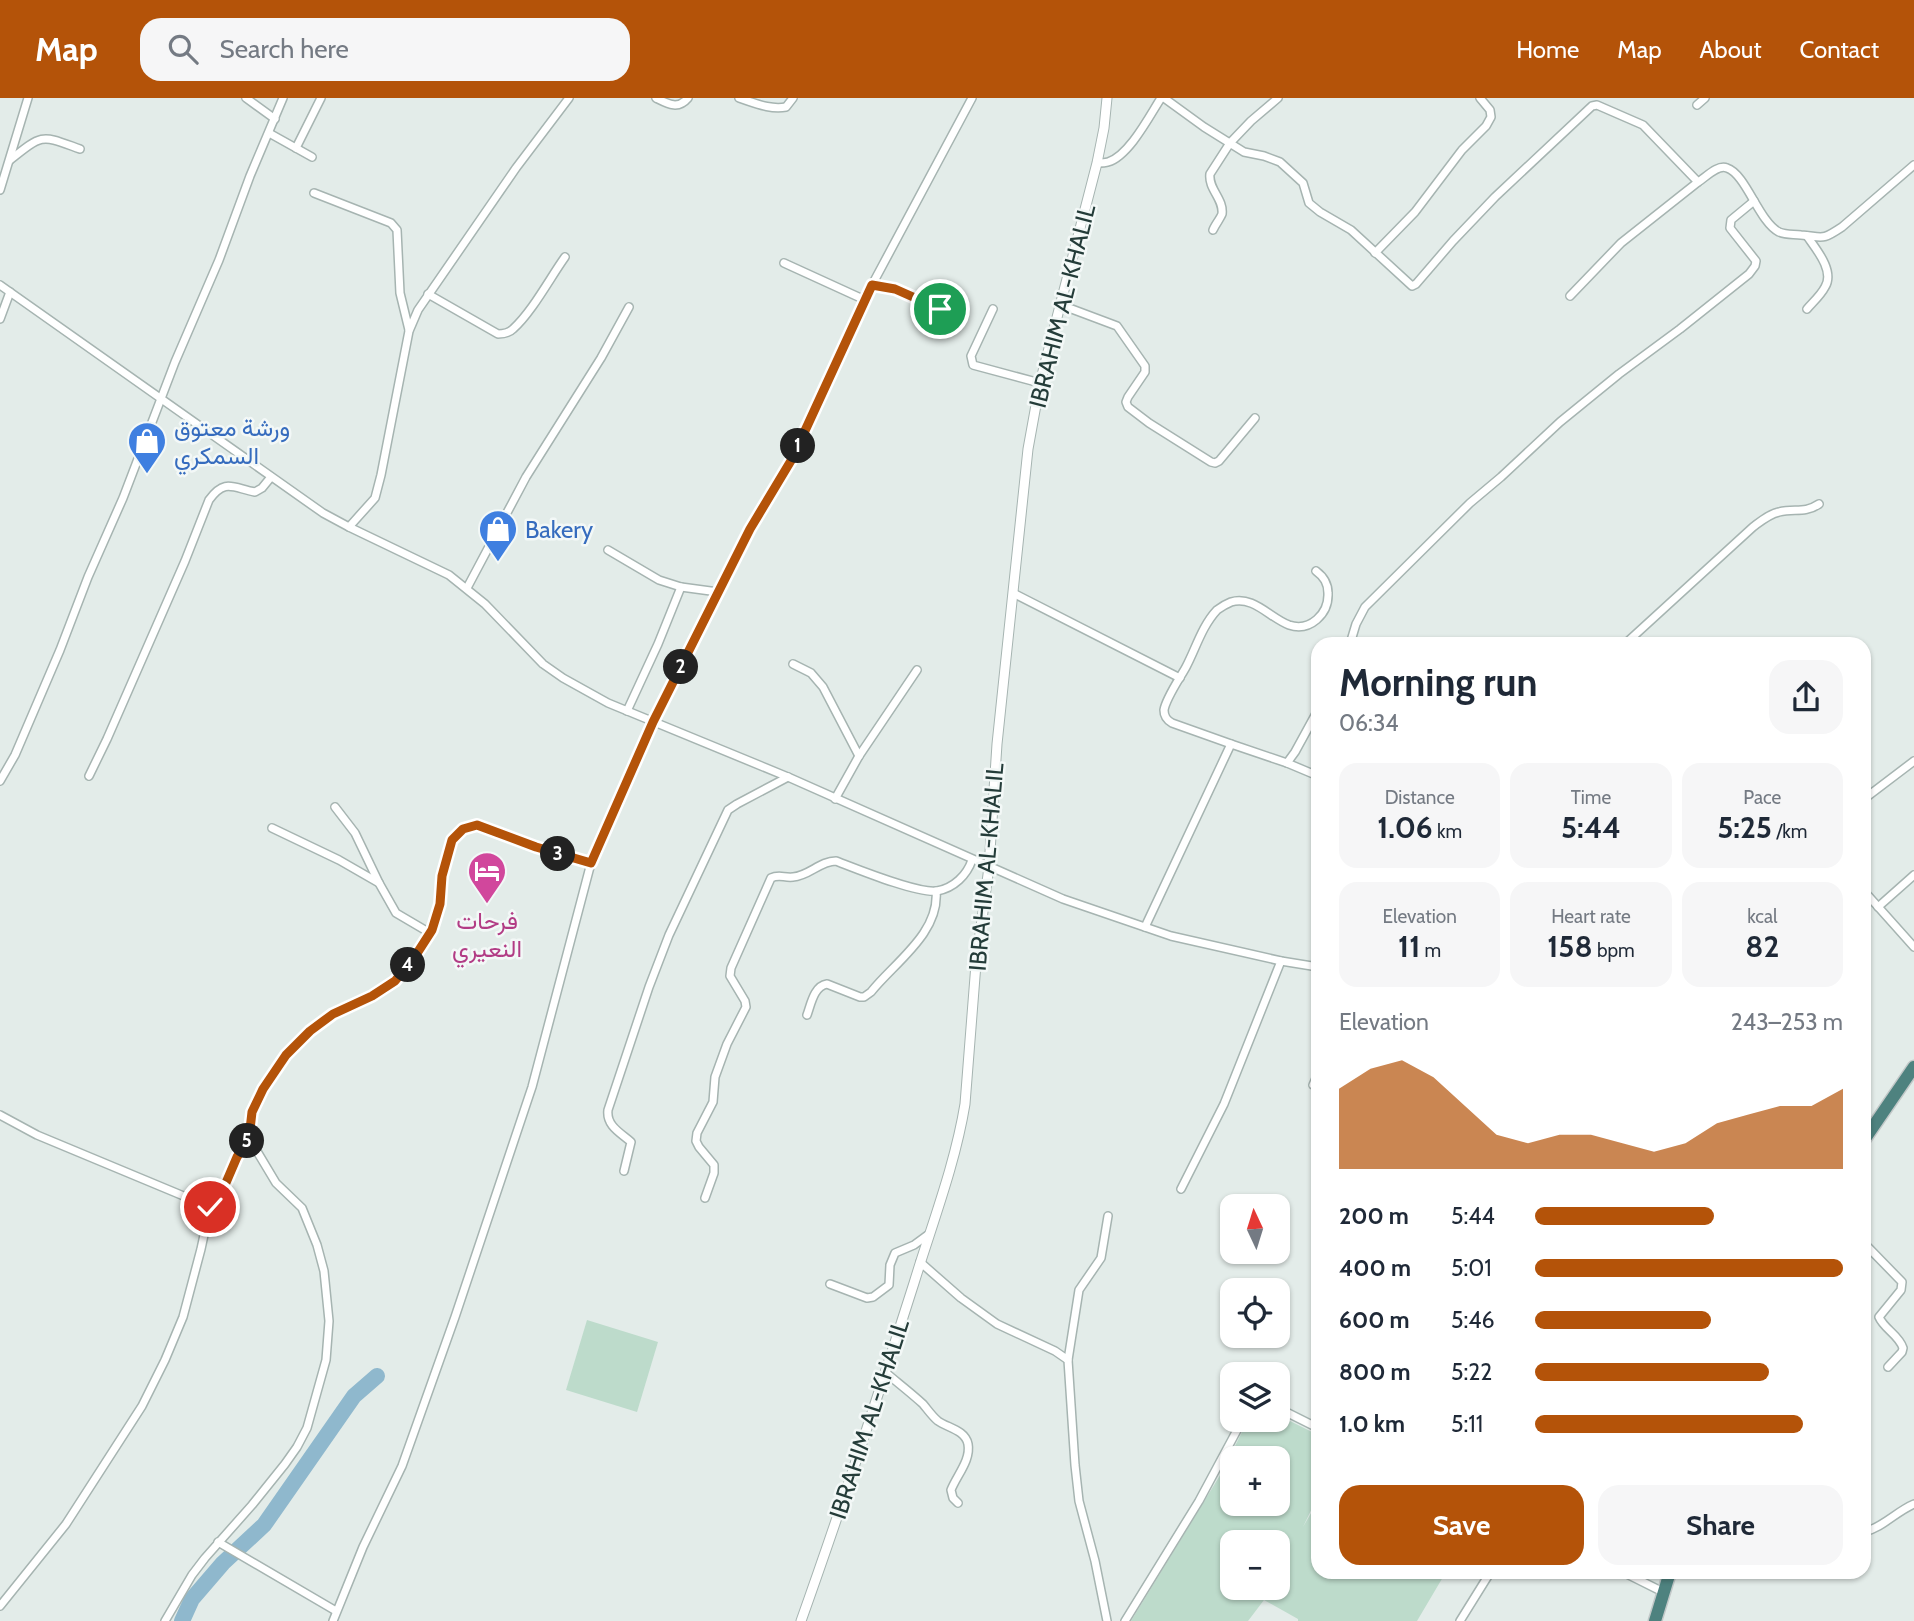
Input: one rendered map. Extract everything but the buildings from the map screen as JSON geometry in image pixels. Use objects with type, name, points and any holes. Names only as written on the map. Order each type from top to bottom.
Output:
[{"type":"highway","points":[[1871,1130],[1914,1067]]},
{"type":"highway","points":[[1655,1621],[1668,1579]]},
{"type":"street","points":[[0,190],[28,98]]},
{"type":"street","points":[[246,98],[275,119]]},
{"type":"street","points":[[0,781],[15,755],[123,498],[160,399],[283,98]]},
{"type":"street","points":[[296,148],[321,98]]},
{"type":"street","points":[[349,527],[375,498],[409,331],[418,310],[516,168],[569,98]]},
{"type":"street","points":[[656,98],[675,106],[682,105],[688,98]]},
{"type":"street","points":[[739,98],[778,109],[786,107],[793,98]]},
{"type":"street","points":[[333,1621],[363,1547],[402,1466],[455,1317],[532,1087],[591,863],[653,722],[750,529],[792,459],[872,285],[972,98]]},
{"type":"street","name":"IBRAHIM AL-KHALIL","points":[[801,1621],[885,1372],[956,1149],[965,1104],[976,964],[989,867],[997,744],[1028,449],[1041,383],[1097,163],[1107,98]]},
{"type":"street","points":[[1097,163],[1110,162],[1120,154],[1132,142],[1163,98],[1244,152],[1280,162],[1303,183],[1309,203],[1351,230],[1412,286],[1495,197],[1592,106],[1597,105],[1643,125],[1698,182]]},
{"type":"street","points":[[1213,230],[1222,213],[1221,204],[1211,188],[1210,174],[1230,143],[1278,98]]},
{"type":"street","points":[[1375,253],[1415,212],[1462,150],[1486,126],[1491,117],[1490,110],[1480,98]]},
{"type":"street","points":[[1697,105],[1705,98]]},
{"type":"street","points":[[269,133],[312,157]]},
{"type":"street","points":[[10,160],[41,138],[80,149]]},
{"type":"street","points":[[1570,296],[1621,243],[1719,167],[1730,169],[1741,181],[1774,229],[1787,234],[1822,238],[1842,227],[1914,165]]},
{"type":"street","points":[[313,192],[391,223],[397,230],[400,293],[409,331]]},
{"type":"street","points":[[1352,637],[1365,607],[1470,503],[1591,396],[1749,274],[1756,261],[1730,229],[1730,223],[1754,201]]},
{"type":"street","points":[[1807,236],[1828,274],[1827,286],[1807,309]]},
{"type":"street","points":[[428,294],[498,334],[505,334],[513,330],[528,311],[565,257]]},
{"type":"street","points":[[784,263],[865,300]]},
{"type":"street","points":[[0,285],[323,513],[449,575],[467,588],[543,664],[608,703],[788,777],[1063,900],[1171,936],[1311,966]]},
{"type":"street","points":[[872,285],[895,289],[940,309]]},
{"type":"street","points":[[0,319],[10,292]]},
{"type":"street","points":[[1061,305],[1113,324],[1122,331],[1145,366],[1145,372],[1128,397],[1128,407],[1211,462],[1219,461],[1255,418]]},
{"type":"street","points":[[467,588],[526,477],[601,358],[629,307]]},
{"type":"street","points":[[993,309],[971,356],[973,365],[1041,383]]},
{"type":"street","points":[[89,776],[185,561],[209,500],[215,491],[227,486],[256,492],[271,477]]},
{"type":"street","points":[[1633,637],[1753,527],[1770,515],[1808,510],[1819,503]]},
{"type":"street","points":[[608,550],[659,580],[681,587],[718,592]]},
{"type":"street","points":[[1311,773],[1287,762],[1172,723],[1166,719],[1164,712],[1200,634],[1220,607],[1232,601],[1244,601],[1264,609],[1289,625],[1301,626],[1318,620],[1325,611],[1328,592],[1325,578],[1316,571]]},
{"type":"street","points":[[627,711],[681,587]]},
{"type":"street","points":[[1013,593],[1180,678]]},
{"type":"street","points":[[793,664],[811,673],[823,687],[859,756]]},
{"type":"street","points":[[835,799],[859,756],[917,670]]},
{"type":"street","points":[[1287,762],[1311,723]]},
{"type":"street","points":[[1145,927],[1231,744]]},
{"type":"street","points":[[1871,794],[1914,761]]},
{"type":"street","points":[[624,1171],[631,1142],[610,1124],[608,1110],[669,935],[729,810],[737,803],[788,777]]},
{"type":"street","points":[[335,807],[355,832],[396,913],[430,933]]},
{"type":"street","points":[[0,1606],[66,1524],[142,1406],[183,1317],[210,1207],[222,1192],[237,1157],[249,1138],[252,1112],[263,1089],[286,1055],[310,1031],[333,1014],[372,996],[395,981],[414,958],[430,933],[440,904],[442,876],[452,840],[463,829],[477,825],[536,847],[591,863]]},
{"type":"street","points":[[272,828],[339,860],[379,883]]},
{"type":"street","points":[[705,1199],[714,1165],[699,1147],[696,1141],[697,1133],[713,1102],[715,1077],[727,1044],[746,1007],[746,1001],[730,976],[731,968],[771,878],[776,875],[794,877],[828,861],[898,883],[936,891],[959,880],[969,870],[972,860]]},
{"type":"street","points":[[1878,907],[1914,875]]},
{"type":"street","points":[[807,1014],[822,984],[860,997],[871,992],[920,940],[937,905],[936,891]]},
{"type":"street","points":[[1871,899],[1914,947]]},
{"type":"street","points":[[1181,1189],[1224,1104],[1281,961]]},
{"type":"street","points":[[0,1115],[37,1135],[210,1207]]},
{"type":"street","points":[[165,1621],[192,1575],[285,1464],[307,1428],[326,1360],[329,1321],[324,1272],[317,1245],[302,1209],[276,1183],[249,1138]]},
{"type":"street","points":[[1107,1621],[1080,1501],[1068,1360],[1079,1290],[1101,1258],[1108,1216]]},
{"type":"street","points":[[830,1284],[867,1298],[873,1297],[889,1284],[890,1265],[895,1253],[914,1245],[929,1234]]},
{"type":"street","points":[[1871,1250],[1902,1283],[1901,1290],[1879,1317],[1900,1340],[1903,1348],[1888,1367]]},
{"type":"street","points":[[920,1262],[961,1298],[997,1324],[1055,1351],[1068,1360]]},
{"type":"street","points":[[885,1372],[939,1421],[965,1437],[968,1453],[951,1490],[958,1503]]},
{"type":"street","points":[[1290,1414],[1311,1424]]},
{"type":"street","points":[[1125,1621],[1199,1501],[1236,1432]]},
{"type":"street","points":[[1871,1530],[1914,1504]]},
{"type":"street","points":[[218,1542],[336,1611]]},
{"type":"street","points":[[1460,1621],[1486,1579]]},
{"type":"street","points":[[1637,1579],[1663,1592]]},
{"type":"green space","points":[[587,1320],[658,1342],[637,1412],[566,1390]]},
{"type":"green space","points":[[1290,1421],[1311,1432],[1311,1510],[1303,1527],[1311,1513],[1311,1579],[1442,1579],[1417,1621],[1298,1621],[1264,1600],[1248,1621],[1131,1621],[1220,1475],[1220,1516],[1290,1516],[1290,1446],[1235,1446],[1242,1432],[1290,1432]]},
{"type":"waterway","points":[[182,1621],[192,1599],[223,1563],[264,1525],[354,1396],[377,1376]]},
{"type":"place","name":"ورشة معتوق السمكري","points":[[147,475]]},
{"type":"place","name":"Bakery","points":[[498,563]]},
{"type":"place","name":"فرحات النعيري","points":[[487,905]]},
{"type":"route","points":[[210,1207],[222,1192],[237,1157],[249,1138],[252,1112],[263,1089],[286,1055],[310,1031],[333,1014],[372,996],[395,981],[414,958],[432,930],[440,904],[442,876],[452,840],[463,829],[477,825],[536,847],[591,863],[653,722],[750,529],[792,459],[872,285],[895,289],[940,309]]}]
